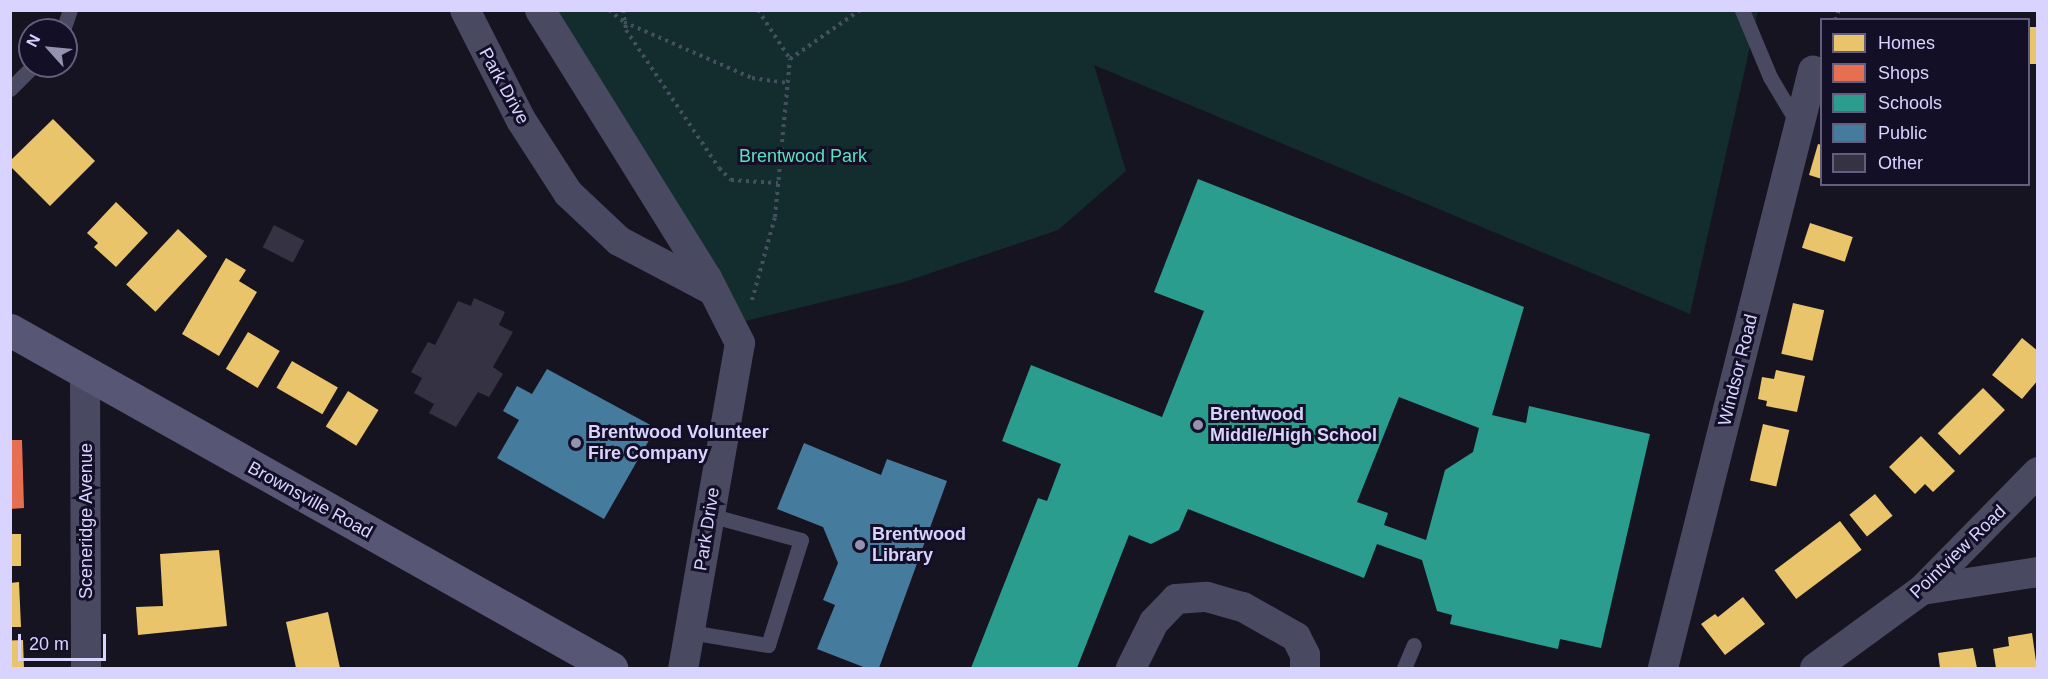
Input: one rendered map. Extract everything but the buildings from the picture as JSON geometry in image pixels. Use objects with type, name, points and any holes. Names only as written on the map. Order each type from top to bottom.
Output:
[{"type":"main road","name":"Brownsville Road","points":[[10,330],[610,669]]},
{"type":"street","name":"Park Drive","points":[[465,10],[521,120],[568,193],[619,241],[712,290]]},
{"type":"street","points":[[540,10],[712,290],[740,343]]},
{"type":"street","name":"Windsor Road","points":[[1663,669],[1814,71]]},
{"type":"street","name":"Park Drive","points":[[683,669],[740,343]]},
{"type":"street","name":"Sceneridge Avenue","points":[[85,373],[86,669]]},
{"type":"street","name":"Pointview Road","points":[[1815,669],[1922,590],[2037,472]]},
{"type":"street","points":[[1922,590],[2037,572]]},
{"type":"street","points":[[1131,669],[1154,622],[1176,599],[1207,597],[1243,607],[1296,637],[1305,655],[1305,669]]},
{"type":"lane","points":[[1742,10],[1770,78],[1799,127]]},
{"type":"lane","points":[[10,90],[22,78]]},
{"type":"lane","points":[[690,632],[768,645],[801,540],[709,515]]},
{"type":"lane","points":[[1404,669],[1414,645]]},
{"type":"path","points":[[609,10],[624,22],[752,78],[787,83]]},
{"type":"path","points":[[623,10],[626,30],[719,168],[731,180],[778,183]]},
{"type":"path","points":[[740,343],[775,217],[790,59],[758,10]]},
{"type":"path","points":[[790,59],[860,10]]},
{"type":"green space","name":"Brentwood Park","points":[[551,11],[1758,11],[1690,314],[1094,65],[1126,171],[1058,230],[904,282],[733,324]]},
{"type":"place","name":"Brentwood Middle/High School","points":[[1198,425]]},
{"type":"place","name":"Brentwood Volunteer Fire Company","points":[[576,443]]},
{"type":"place","name":"Brentwood Library","points":[[860,545]]}]
